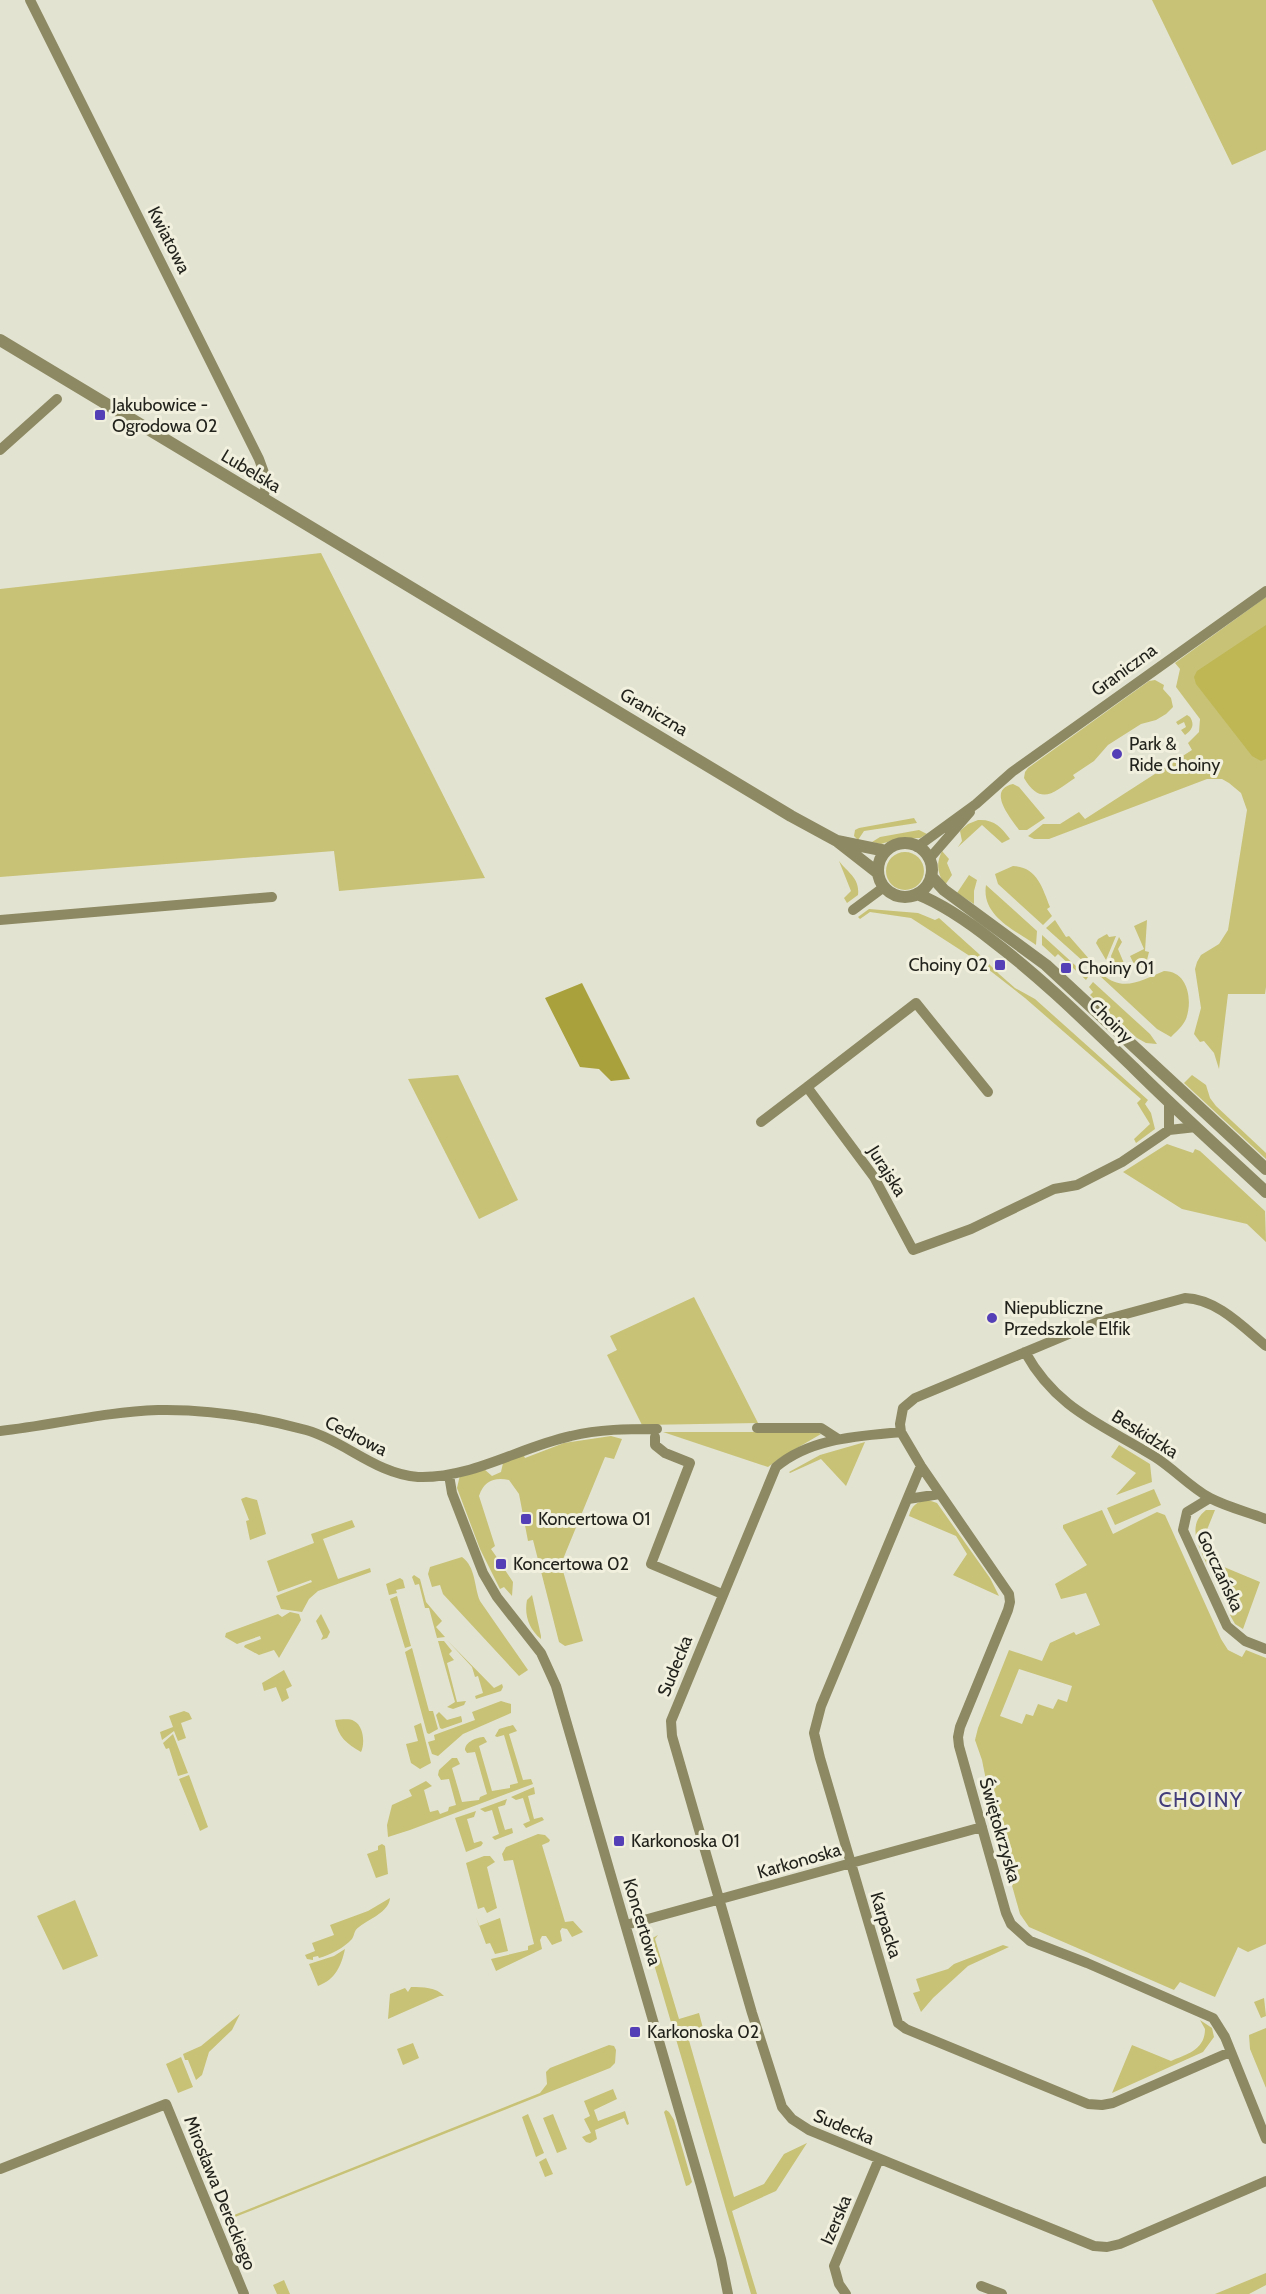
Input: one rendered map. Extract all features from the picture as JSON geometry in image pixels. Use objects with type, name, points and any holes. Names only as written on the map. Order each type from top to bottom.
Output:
[{"type":"street","name":"Kwiatowa","points":[[30,0],[259,459],[267,481],[263,499]]},
{"type":"street","name":"Lubelska","points":[[0,340],[453,613]]},
{"type":"street","points":[[0,450],[57,399]]},
{"type":"street","name":"Graniczna","points":[[918,847],[976,804],[1022,765],[1266,591]]},
{"type":"street","name":"Graniczna","points":[[453,613],[791,816],[837,841],[878,873]]},
{"type":"street","name":"Graniczna","points":[[929,859],[976,804]]},
{"type":"street","name":"Graniczna","points":[[837,841],[886,851]]},
{"type":"street","points":[[901,844],[918,847],[929,859],[931,876],[925,888],[917,894],[907,897],[897,896],[884,887],[878,873],[879,863],[886,851],[901,844]]},
{"type":"street","name":"Choiny","points":[[931,876],[944,890],[1046,965],[1266,1169]]},
{"type":"street","points":[[853,910],[884,887]]},
{"type":"street","name":"Choiny","points":[[917,894],[950,911],[1024,965],[1069,1004],[1266,1192]]},
{"type":"street","points":[[0,920],[272,897]]},
{"type":"street","points":[[761,1122],[916,1004],[988,1092]]},
{"type":"street","name":"Jurajska","points":[[807,1087],[874,1177],[913,1250],[971,1229],[1054,1189],[1077,1185],[1122,1162],[1169,1130],[1196,1127]]},
{"type":"street","points":[[1169,1101],[1169,1130]]},
{"type":"street","points":[[901,1432],[901,1416],[907,1403],[1100,1321],[1185,1298],[1195,1298],[1213,1305],[1266,1346]]},
{"type":"street","name":"Beskidzka","points":[[1025,1352],[1041,1379],[1068,1405],[1156,1457],[1210,1498],[1266,1519]]},
{"type":"street","name":"Cedrowa","points":[[0,1431],[136,1412],[178,1410],[222,1413],[319,1434],[397,1474],[417,1477],[449,1475],[570,1436],[618,1430],[656,1433],[655,1445],[665,1453],[690,1464],[651,1564],[722,1594]]},
{"type":"street","points":[[757,1428],[821,1428],[838,1439]]},
{"type":"street","name":"Sudecka","points":[[901,1432],[838,1439],[794,1455],[776,1467],[674,1712],[671,1726],[752,2013],[782,2107],[800,2126],[1072,2239],[1094,2246],[1107,2247],[1120,2244],[1266,2181]]},
{"type":"street","name":"Świętokrzyska","points":[[901,1432],[921,1466],[1009,1594],[1010,1602],[958,1737],[1006,1914],[1017,1931],[1030,1941],[1207,2014],[1220,2027],[1266,2139]]},
{"type":"street","name":"Karpacka","points":[[921,1466],[816,1722],[814,1733],[898,2023],[906,2029],[1088,2104],[1113,2103],[1230,2052]]},
{"type":"street","name":"Koncertowa","points":[[449,1475],[452,1493],[483,1573],[497,1596],[536,1647],[556,1686],[722,2259],[735,2294]]},
{"type":"street","points":[[908,1499],[940,1494]]},
{"type":"street","name":"Gorczańska","points":[[1210,1498],[1187,1512],[1183,1530],[1227,1626],[1245,1641],[1266,1649]]},
{"type":"street","name":"Karkonoska","points":[[626,1925],[982,1827]]},
{"type":"street","name":"Mirosława Dereckiego","points":[[0,2169],[166,2104],[244,2294]]},
{"type":"street","name":"Izerska","points":[[846,2294],[839,2284],[834,2266],[879,2159]]},
{"type":"street","name":"Koncertowa","points":[[722,2259],[728,2294]]},
{"type":"street","points":[[981,2286],[1002,2294]]},
{"type":"shaded area","points":[[1152,0],[1266,0],[1266,150],[1232,165]]},
{"type":"shaded area","points":[[321,553],[485,878],[339,891],[334,851],[0,877],[0,589]]},
{"type":"shaded area","points":[[1266,597],[1266,987],[1265,994],[1228,994],[1219,1069],[1214,1053],[1204,1041],[1200,1042],[1194,1034],[1201,1008],[1195,969],[1201,955],[1219,944],[1228,930],[1247,810],[1241,793],[1222,779],[1207,779],[1049,839],[1034,839],[1028,836],[1043,824],[1060,824],[1079,812],[1085,819],[1192,750],[1188,743],[1199,732],[1200,719],[1176,687],[1180,669],[1175,663]]},
{"type":"shaded area","points":[[1266,625],[1266,759],[1261,761],[1252,756],[1196,684],[1194,677],[1197,671]]},
{"type":"shaded area","points":[[1155,680],[1164,685],[1163,689],[1171,698],[1173,707],[1166,714],[1156,720],[1141,724],[1108,745],[1094,761],[1073,775],[1075,778],[1054,792],[1042,794],[1030,787],[1024,778],[1028,768],[1149,681]]},
{"type":"shaded area","points":[[1187,715],[1192,720],[1192,725],[1185,735],[1181,730],[1186,727],[1184,722],[1178,725],[1176,722]]},
{"type":"shaded area","points":[[1013,784],[1019,787],[1045,818],[1027,830],[1019,830],[1003,805],[1001,792],[1005,787]]},
{"type":"shaded area","points":[[914,818],[917,823],[864,831],[858,840],[854,836],[855,830],[859,828]]},
{"type":"shaded area","points":[[978,820],[997,825],[1010,839],[1002,843],[982,825],[958,847],[962,841],[960,831],[968,824]]},
{"type":"shaded area","points":[[919,830],[927,834],[920,838],[897,839],[881,844],[872,842],[880,837]]},
{"type":"shaded area","points":[[942,851],[949,859],[947,863],[952,875],[945,885],[938,868]]},
{"type":"shaded area","points":[[905,852],[919,857],[924,871],[919,885],[905,890],[891,885],[886,871],[891,857]]},
{"type":"shaded area","points":[[839,861],[853,876],[858,889],[858,895],[847,903],[844,898],[851,891]]},
{"type":"shaded area","points":[[1013,866],[1028,870],[1038,879],[1050,907],[1047,909],[1052,916],[1043,925],[998,884],[995,874]]},
{"type":"shaded area","points":[[969,875],[977,880],[974,904],[957,893]]},
{"type":"shaded area","points":[[986,885],[1037,931],[1036,945],[994,914],[986,896]]},
{"type":"shaded area","points":[[869,909],[918,913],[935,920],[939,918],[1015,988],[1035,999],[1148,1100],[1145,1104],[1151,1113],[1155,1129],[1136,1143],[1134,1139],[1150,1124],[1137,1103],[1141,1099],[1025,998],[979,962],[911,918],[870,912],[860,919],[858,917]]},
{"type":"shaded area","points":[[1055,920],[1066,937],[1069,936],[1097,968],[1094,971],[1046,928]]},
{"type":"shaded area","points":[[1147,920],[1145,951],[1149,952],[1147,960],[1140,969],[1135,966],[1130,956],[1144,949],[1134,926]]},
{"type":"shaded area","points":[[1107,934],[1109,937],[1116,936],[1106,960],[1096,943],[1098,939]]},
{"type":"shaded area","points":[[1042,935],[1088,977],[1086,980],[1058,954],[1055,957],[1042,945]]},
{"type":"shaded area","points":[[1119,937],[1122,942],[1118,949],[1126,968],[1123,971],[1112,967],[1111,956]]},
{"type":"shaded area","points":[[1164,971],[1172,972],[1183,981],[1187,988],[1189,1003],[1186,1019],[1171,1037],[1157,1029],[1100,976],[1102,974],[1110,980],[1125,984],[1140,981]]},
{"type":"shaded area","points":[[1093,982],[1150,1034],[1157,1044],[1146,1043],[1137,1038],[1090,995],[1093,992],[1089,987]]},
{"type":"shaded area","points":[[582,983],[630,1079],[611,1081],[599,1069],[580,1067],[545,998]]},
{"type":"shaded area","points":[[458,1075],[518,1200],[479,1219],[408,1079]]},
{"type":"shaded area","points":[[1192,1075],[1206,1085],[1210,1098],[1216,1106],[1266,1153],[1266,1159],[1184,1083]]},
{"type":"shaded area","points":[[1167,1144],[1193,1153],[1195,1149],[1200,1151],[1265,1211],[1266,1242],[1247,1224],[1182,1209],[1123,1172]]},
{"type":"shaded area","points":[[694,1297],[758,1423],[642,1425],[607,1355],[617,1350],[610,1336]]},
{"type":"shaded area","points":[[663,1432],[817,1432],[821,1434],[768,1467]]},
{"type":"shaded area","points":[[611,1436],[622,1439],[614,1459],[605,1457],[561,1564],[583,1641],[565,1646],[559,1642],[533,1540],[528,1541],[519,1494],[509,1480],[499,1479],[490,1481],[479,1496],[495,1546],[491,1549],[498,1559],[496,1562],[513,1582],[512,1596],[504,1587],[500,1589],[480,1549],[457,1488],[460,1475],[484,1469],[492,1476],[501,1472],[503,1463],[523,1454],[525,1458],[564,1443]]},
{"type":"shaded area","points":[[865,1442],[846,1486],[821,1459],[789,1472],[820,1455]]},
{"type":"shaded area","points":[[1119,1445],[1150,1464],[1152,1482],[1116,1495],[1136,1473],[1111,1457]]},
{"type":"shaded area","points":[[1154,1489],[1161,1505],[1115,1525],[1107,1508]]},
{"type":"shaded area","points":[[246,1497],[257,1500],[266,1534],[250,1540],[246,1521],[249,1520],[241,1499]]},
{"type":"shaded area","points":[[928,1500],[937,1503],[990,1578],[999,1596],[953,1575],[967,1554],[956,1536],[909,1516],[915,1505]]},
{"type":"shaded area","points":[[1102,1510],[1113,1534],[1157,1512],[1165,1515],[1228,1650],[1242,1657],[1246,1650],[1266,1658],[1266,1944],[1248,1952],[1238,1947],[1215,1997],[1180,1982],[1174,1990],[1029,1927],[1020,1914],[995,1825],[982,1760],[975,1740],[1009,1650],[1042,1661],[1050,1643],[1074,1632],[1076,1635],[1100,1625],[1086,1593],[1061,1599],[1055,1584],[1087,1565],[1063,1525]],"holes":[[[1019,1669],[1072,1686],[1067,1702],[1058,1699],[1053,1709],[1038,1704],[1033,1716],[1026,1714],[1022,1724],[1000,1716]]]},
{"type":"shaded area","points":[[1206,1510],[1215,1510],[1202,1542],[1212,1562],[1260,1582],[1243,1629],[1235,1624],[1230,1615],[1236,1603],[1223,1571],[1207,1565],[1198,1543],[1195,1529],[1200,1516]]},
{"type":"shaded area","points":[[352,1520],[355,1527],[323,1539],[338,1579],[370,1568],[371,1572],[318,1591],[309,1599],[302,1612],[281,1609],[276,1596],[312,1582],[311,1580],[278,1592],[267,1561],[314,1543],[311,1534]]},
{"type":"shaded area","points":[[462,1557],[470,1566],[480,1601],[528,1670],[519,1676],[443,1594],[440,1585],[432,1587],[428,1574],[430,1567]]},
{"type":"shaded area","points":[[414,1575],[420,1579],[426,1602],[442,1621],[436,1627],[445,1637],[437,1638],[429,1608],[425,1608],[419,1584],[415,1585],[412,1577]]},
{"type":"shaded area","points":[[400,1578],[405,1588],[389,1595],[386,1584]]},
{"type":"shaded area","points":[[532,1595],[541,1639],[533,1631],[527,1616],[527,1600]]},
{"type":"shaded area","points":[[397,1596],[411,1646],[405,1648],[390,1599]]},
{"type":"shaded area","points":[[290,1612],[299,1614],[301,1620],[279,1658],[274,1650],[259,1655],[244,1647],[261,1639],[260,1636],[237,1644],[225,1637],[226,1633],[278,1614],[282,1617]]},
{"type":"shaded area","points":[[321,1614],[330,1632],[327,1638],[321,1640],[323,1636],[316,1621]]},
{"type":"shaded area","points":[[447,1640],[494,1688],[502,1684],[501,1691],[476,1699],[475,1696],[483,1693],[478,1676],[475,1677],[472,1667]]},
{"type":"shaded area","points":[[438,1641],[444,1641],[452,1651],[449,1654],[454,1660],[447,1663],[457,1702],[466,1701],[464,1705],[453,1709],[447,1707],[455,1702]]},
{"type":"shaded area","points":[[412,1648],[429,1711],[433,1711],[438,1729],[429,1734],[405,1652]]},
{"type":"shaded area","points":[[284,1670],[292,1686],[286,1689],[289,1698],[282,1702],[276,1687],[264,1691],[262,1683]]},
{"type":"shaded area","points":[[501,1701],[511,1704],[511,1713],[463,1734],[438,1756],[432,1754],[428,1742],[435,1740],[434,1735],[475,1720],[472,1712]]},
{"type":"shaded area","points":[[184,1711],[189,1713],[192,1719],[181,1723],[186,1738],[178,1741],[174,1731],[162,1740],[160,1732],[173,1727],[169,1716]]},
{"type":"shaded area","points":[[439,1712],[447,1720],[461,1716],[462,1722],[442,1729],[436,1715]]},
{"type":"shaded area","points":[[335,1720],[350,1720],[357,1723],[363,1735],[361,1752],[344,1739],[338,1731]]},
{"type":"shaded area","points":[[421,1723],[431,1763],[420,1769],[411,1763],[406,1744],[418,1741],[414,1726]]},
{"type":"shaded area","points":[[513,1725],[517,1731],[509,1734],[523,1780],[531,1779],[533,1784],[388,1837],[387,1825],[392,1805],[412,1796],[409,1790],[426,1781],[432,1786],[424,1790],[430,1812],[438,1810],[440,1814],[456,1805],[449,1779],[441,1780],[438,1775],[439,1770],[452,1758],[457,1758],[460,1764],[452,1768],[462,1802],[479,1800],[487,1794],[475,1752],[467,1753],[465,1750],[469,1742],[475,1739],[484,1737],[487,1742],[479,1746],[492,1791],[510,1788],[510,1785],[518,1783],[504,1735],[495,1736],[499,1729]]},
{"type":"shaded area","points":[[173,1734],[188,1773],[178,1776],[169,1748],[166,1749],[163,1743]]},
{"type":"shaded area","points":[[189,1775],[208,1827],[200,1831],[179,1779]]},
{"type":"shaded area","points":[[534,1787],[535,1794],[528,1796],[534,1819],[542,1817],[544,1820],[526,1828],[523,1824],[530,1821],[523,1798],[516,1800],[511,1797]]},
{"type":"shaded area","points":[[507,1799],[505,1805],[498,1807],[505,1830],[512,1828],[513,1833],[495,1840],[492,1837],[499,1834],[492,1810],[485,1812],[480,1809]]},
{"type":"shaded area","points":[[476,1811],[474,1817],[467,1819],[474,1843],[481,1841],[483,1843],[466,1852],[455,1818]]},
{"type":"shaded area","points":[[538,1834],[545,1835],[550,1840],[542,1845],[565,1922],[573,1921],[583,1932],[572,1937],[567,1929],[562,1928],[560,1931],[562,1941],[552,1945],[546,1936],[542,1936],[540,1940],[542,1949],[496,1971],[491,1959],[528,1950],[528,1946],[534,1944],[513,1860],[504,1861],[502,1854],[506,1847]]},
{"type":"shaded area","points":[[382,1844],[385,1846],[388,1874],[376,1878],[367,1854],[378,1850],[378,1846]]},
{"type":"shaded area","points":[[490,1856],[495,1862],[487,1867],[497,1908],[487,1913],[484,1907],[478,1909],[466,1863]]},
{"type":"shaded area","points":[[390,1898],[389,1903],[378,1915],[357,1928],[352,1939],[337,1951],[319,1958],[318,1956],[313,1957],[313,1960],[307,1959],[305,1955],[315,1951],[312,1943],[334,1935],[330,1925],[368,1911]]},
{"type":"shaded area","points":[[75,1900],[98,1956],[63,1970],[37,1916]]},
{"type":"shaded area","points":[[500,1918],[508,1951],[495,1954],[490,1943],[486,1944],[479,1926]]},
{"type":"shaded area","points":[[658,1935],[655,1939],[679,2019],[699,2013],[704,2032],[688,2037],[734,2197],[764,2184],[784,2154],[807,2143],[776,2191],[732,2211],[757,2294],[751,2294],[648,1944],[649,1940]]},
{"type":"shaded area","points":[[1003,1945],[1009,1947],[968,1966],[921,2012],[913,1993],[920,1991],[916,1979],[948,1969],[954,1964]]},
{"type":"shaded area","points":[[345,1949],[337,1971],[329,1980],[318,1986],[309,1964],[334,1956]]},
{"type":"shaded area","points":[[411,1987],[433,1989],[444,1996],[388,2019],[390,1994],[405,1988],[408,1992]]},
{"type":"shaded area","points":[[1264,1998],[1266,2016],[1261,2018],[1254,2002]]},
{"type":"shaded area","points":[[240,2014],[232,2030],[209,2052],[202,2075],[196,2080],[183,2054],[201,2046]]},
{"type":"shaded area","points":[[1200,2020],[1212,2028],[1214,2037],[1203,2052],[1112,2093],[1132,2045],[1171,2061],[1194,2050],[1202,2042],[1205,2029]]},
{"type":"shaded area","points":[[1266,2028],[1266,2088],[1250,2049],[1249,2035]]},
{"type":"shaded area","points":[[413,2043],[419,2058],[403,2065],[397,2049]]},
{"type":"shaded area","points":[[609,2045],[614,2046],[616,2050],[615,2063],[610,2068],[230,2219],[229,2217],[540,2093],[547,2084],[546,2072],[550,2068]]},
{"type":"shaded area","points":[[181,2057],[193,2087],[178,2093],[166,2064]]},
{"type":"shaded area","points":[[613,2089],[617,2099],[594,2110],[598,2121],[625,2111],[629,2124],[627,2125],[624,2118],[595,2130],[597,2139],[590,2143],[586,2142],[582,2137],[591,2133],[584,2119],[590,2116],[584,2101]]},
{"type":"shaded area","points":[[666,2110],[674,2120],[692,2182],[686,2186],[664,2112]]},
{"type":"shaded area","points":[[528,2114],[544,2153],[536,2157],[522,2117]]},
{"type":"shaded area","points":[[553,2114],[567,2149],[557,2153],[543,2118]]},
{"type":"shaded area","points":[[546,2158],[553,2174],[545,2177],[539,2162]]},
{"type":"shaded area","points":[[1266,2273],[1266,2285],[1249,2294],[1215,2294]]},
{"type":"shaded area","points":[[284,2280],[290,2294],[277,2294],[273,2285]]},
{"type":"place","name":"Jakubowice - Ogrodowa 02","points":[[100,415]]},
{"type":"place","name":"Park & Ride Choiny","points":[[1117,754]]},
{"type":"place","name":"Choiny 02","points":[[1000,965]]},
{"type":"place","name":"Choiny 01","points":[[1066,968]]},
{"type":"place","name":"Niepubliczne Przedszkole Elfik","points":[[992,1318]]},
{"type":"place","name":"Koncertowa 01","points":[[526,1519]]},
{"type":"place","name":"Koncertowa 02","points":[[501,1564]]},
{"type":"place","name":"Karkonoska 01","points":[[619,1841]]},
{"type":"place","name":"Karkonoska 02","points":[[635,2032]]},
{"type":"district","name":"CHOINY","points":[[1201,1800]]}]
